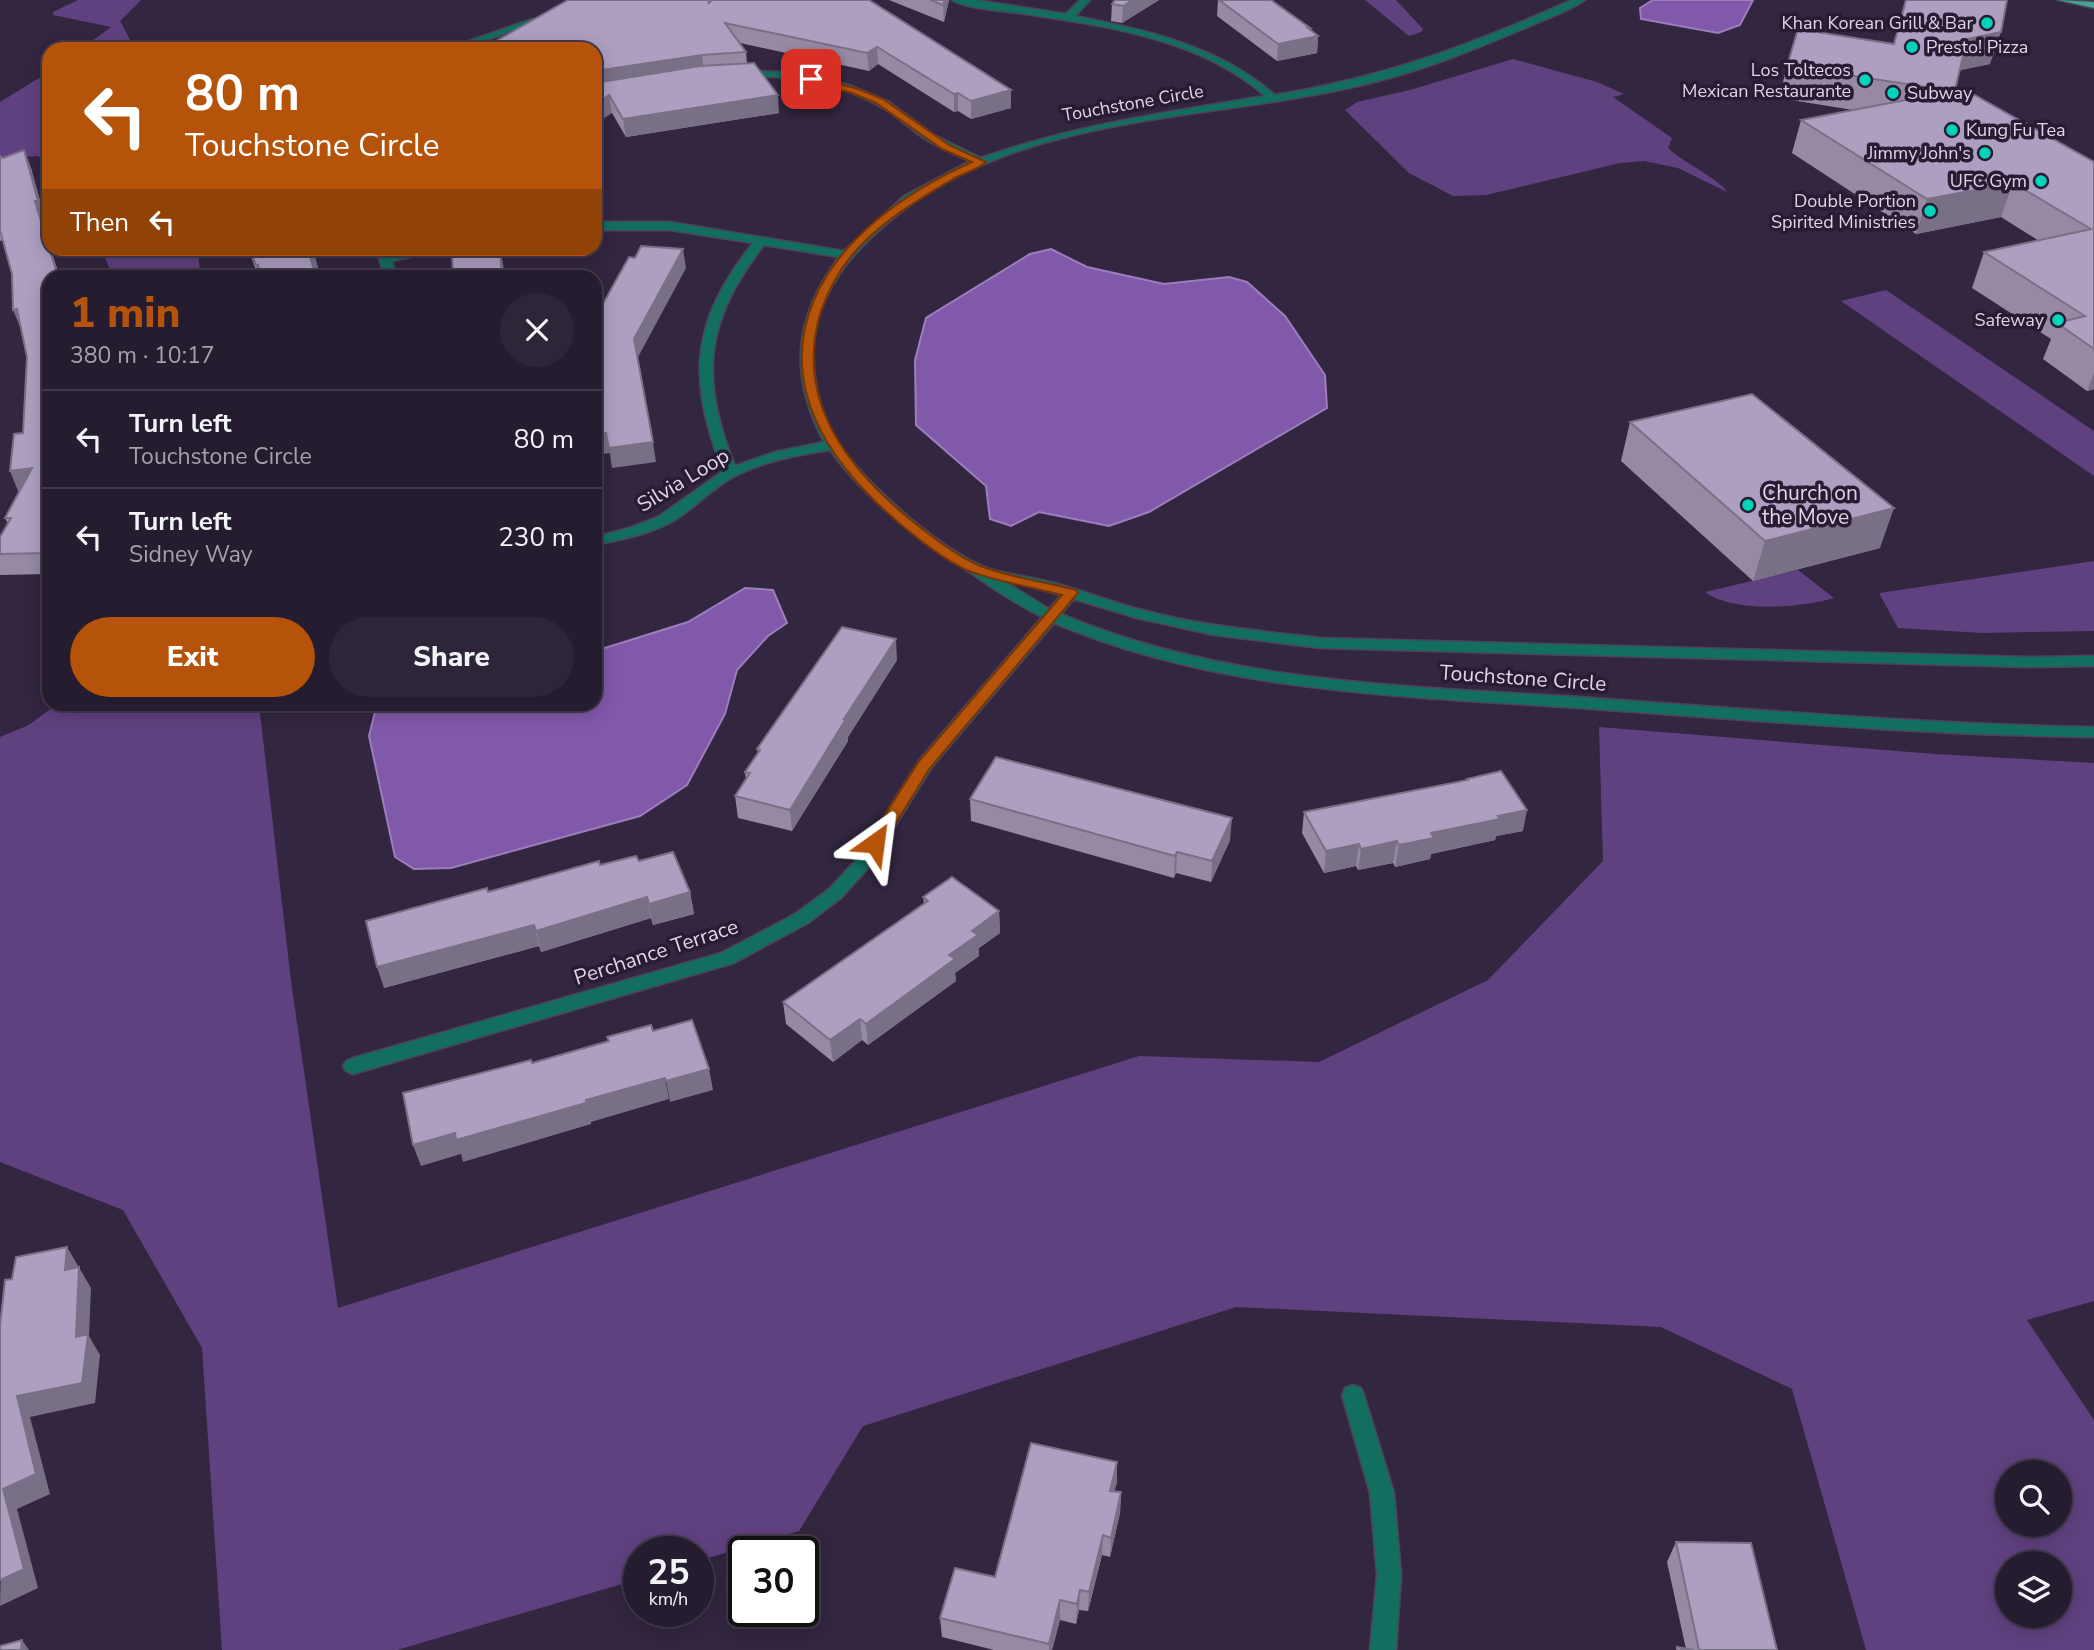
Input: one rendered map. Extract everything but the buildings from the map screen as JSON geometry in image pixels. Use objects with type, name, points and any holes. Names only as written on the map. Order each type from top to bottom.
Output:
[{"type":"main road","points":[[2063,0],[2094,5]]},
{"type":"street","points":[[957,0],[1068,19],[1169,41],[1198,51],[1243,74],[1274,99]]},
{"type":"street","points":[[1068,19],[1085,0]]},
{"type":"street","name":"Touchstone Circle","points":[[1545,14],[1555,0]]},
{"type":"street","name":"Touchstone Circle","points":[[1580,0],[1489,41],[1423,65],[1373,79],[1274,99],[1097,126],[1052,137],[956,173],[895,209],[845,255],[822,290],[815,308],[807,351],[808,383],[813,402],[833,445],[851,470],[891,510],[924,537],[1012,595],[1052,616],[1101,636],[1164,655],[1255,675],[1334,686],[1973,730],[2094,732]]},
{"type":"street","points":[[473,42],[536,22]]},
{"type":"street","points":[[723,76],[776,73],[855,91],[900,113],[921,132],[946,147],[981,162]]},
{"type":"street","points":[[602,226],[670,226],[845,255]]},
{"type":"street","points":[[731,473],[712,428],[707,405],[706,347],[723,294],[761,241]]},
{"type":"street","points":[[388,270],[385,259],[402,256]]},
{"type":"street","name":"Silvia Loop","points":[[602,539],[660,522],[682,508],[704,488],[731,473],[766,459],[833,445]]},
{"type":"street","name":"Touchstone Circle","points":[[973,568],[1071,593],[1142,615],[1214,630],[1320,643],[2029,662],[2094,661]]},
{"type":"street","name":"Perchance Terrace","points":[[353,1066],[727,958],[774,936],[808,915],[844,885],[866,860],[924,765],[1071,593]]},
{"type":"street","points":[[1353,1395],[1382,1493],[1389,1575],[1383,1650]]},
{"type":"shaded area","points":[[78,0],[141,0],[120,21],[131,42],[91,42],[111,27],[53,15],[53,12]]},
{"type":"shaded area","points":[[1365,0],[1396,0],[1423,29],[1409,36]]},
{"type":"shaded area","points":[[1653,0],[1753,0],[1740,25],[1718,33],[1641,19],[1640,8]]},
{"type":"shaded area","points":[[1513,59],[1597,82],[1624,94],[1613,97],[1672,138],[1668,148],[1724,187],[1727,192],[1678,168],[1644,161],[1620,163],[1486,195],[1453,196],[1409,173],[1345,110],[1357,102],[1410,90]]},
{"type":"shaded area","points":[[42,76],[42,160],[38,156],[0,159],[0,102]]},
{"type":"shaded area","points":[[1051,249],[1087,267],[1164,284],[1229,277],[1247,282],[1285,316],[1325,375],[1327,408],[1149,512],[1109,526],[1039,512],[1011,526],[990,519],[986,486],[916,425],[915,360],[926,318],[1030,254]]},
{"type":"shaded area","points":[[104,256],[198,256],[200,270],[110,270]]},
{"type":"shaded area","points":[[1886,290],[2094,431],[2094,476],[1841,301]]},
{"type":"shaded area","points":[[2094,561],[2094,631],[1983,633],[1898,628],[1879,593]]},
{"type":"shaded area","points":[[1798,570],[1834,598],[1768,607],[1732,603],[1705,592]]},
{"type":"shaded area","points":[[745,588],[773,590],[787,623],[768,636],[737,670],[725,714],[687,785],[640,816],[451,868],[414,869],[395,857],[369,736],[375,712],[602,711],[602,649],[688,622]]},
{"type":"shaded area","points":[[48,711],[260,711],[291,981],[338,1308],[1139,1056],[1319,1062],[1488,980],[1603,861],[1599,727],[1935,754],[2094,763],[2094,1301],[2027,1320],[2094,1420],[2094,1650],[1866,1650],[1792,1389],[1661,1327],[1236,1307],[863,1426],[799,1531],[782,1536],[728,1536],[728,1552],[714,1556],[714,1536],[623,1536],[623,1584],[397,1650],[222,1650],[202,1348],[123,1210],[0,1162],[0,737],[29,725]]},
{"type":"place","name":"Khan Korean Grill & Bar","points":[[1987,23]]},
{"type":"place","name":"Presto! Pizza","points":[[1912,47]]},
{"type":"place","name":"Los Toltecos Mexican Restaurante","points":[[1865,80]]},
{"type":"place","name":"Subway","points":[[1893,93]]},
{"type":"place","name":"Kung Fu Tea","points":[[1952,130]]},
{"type":"place","name":"Jimmy John's","points":[[1985,153]]},
{"type":"place","name":"UFC Gym","points":[[2041,181]]},
{"type":"place","name":"Double Portion Spirited Ministries","points":[[1930,211]]},
{"type":"place","name":"Safeway","points":[[2058,320]]},
{"type":"place","name":"Church on the Move","points":[[1748,505]]},
{"type":"route","points":[[811,79],[855,91],[879,101],[946,147],[981,162],[956,173],[895,209],[845,255],[822,290],[809,332],[807,365],[813,402],[827,436],[851,470],[891,510],[924,537],[973,568],[1071,593],[924,765],[875,843]]}]
